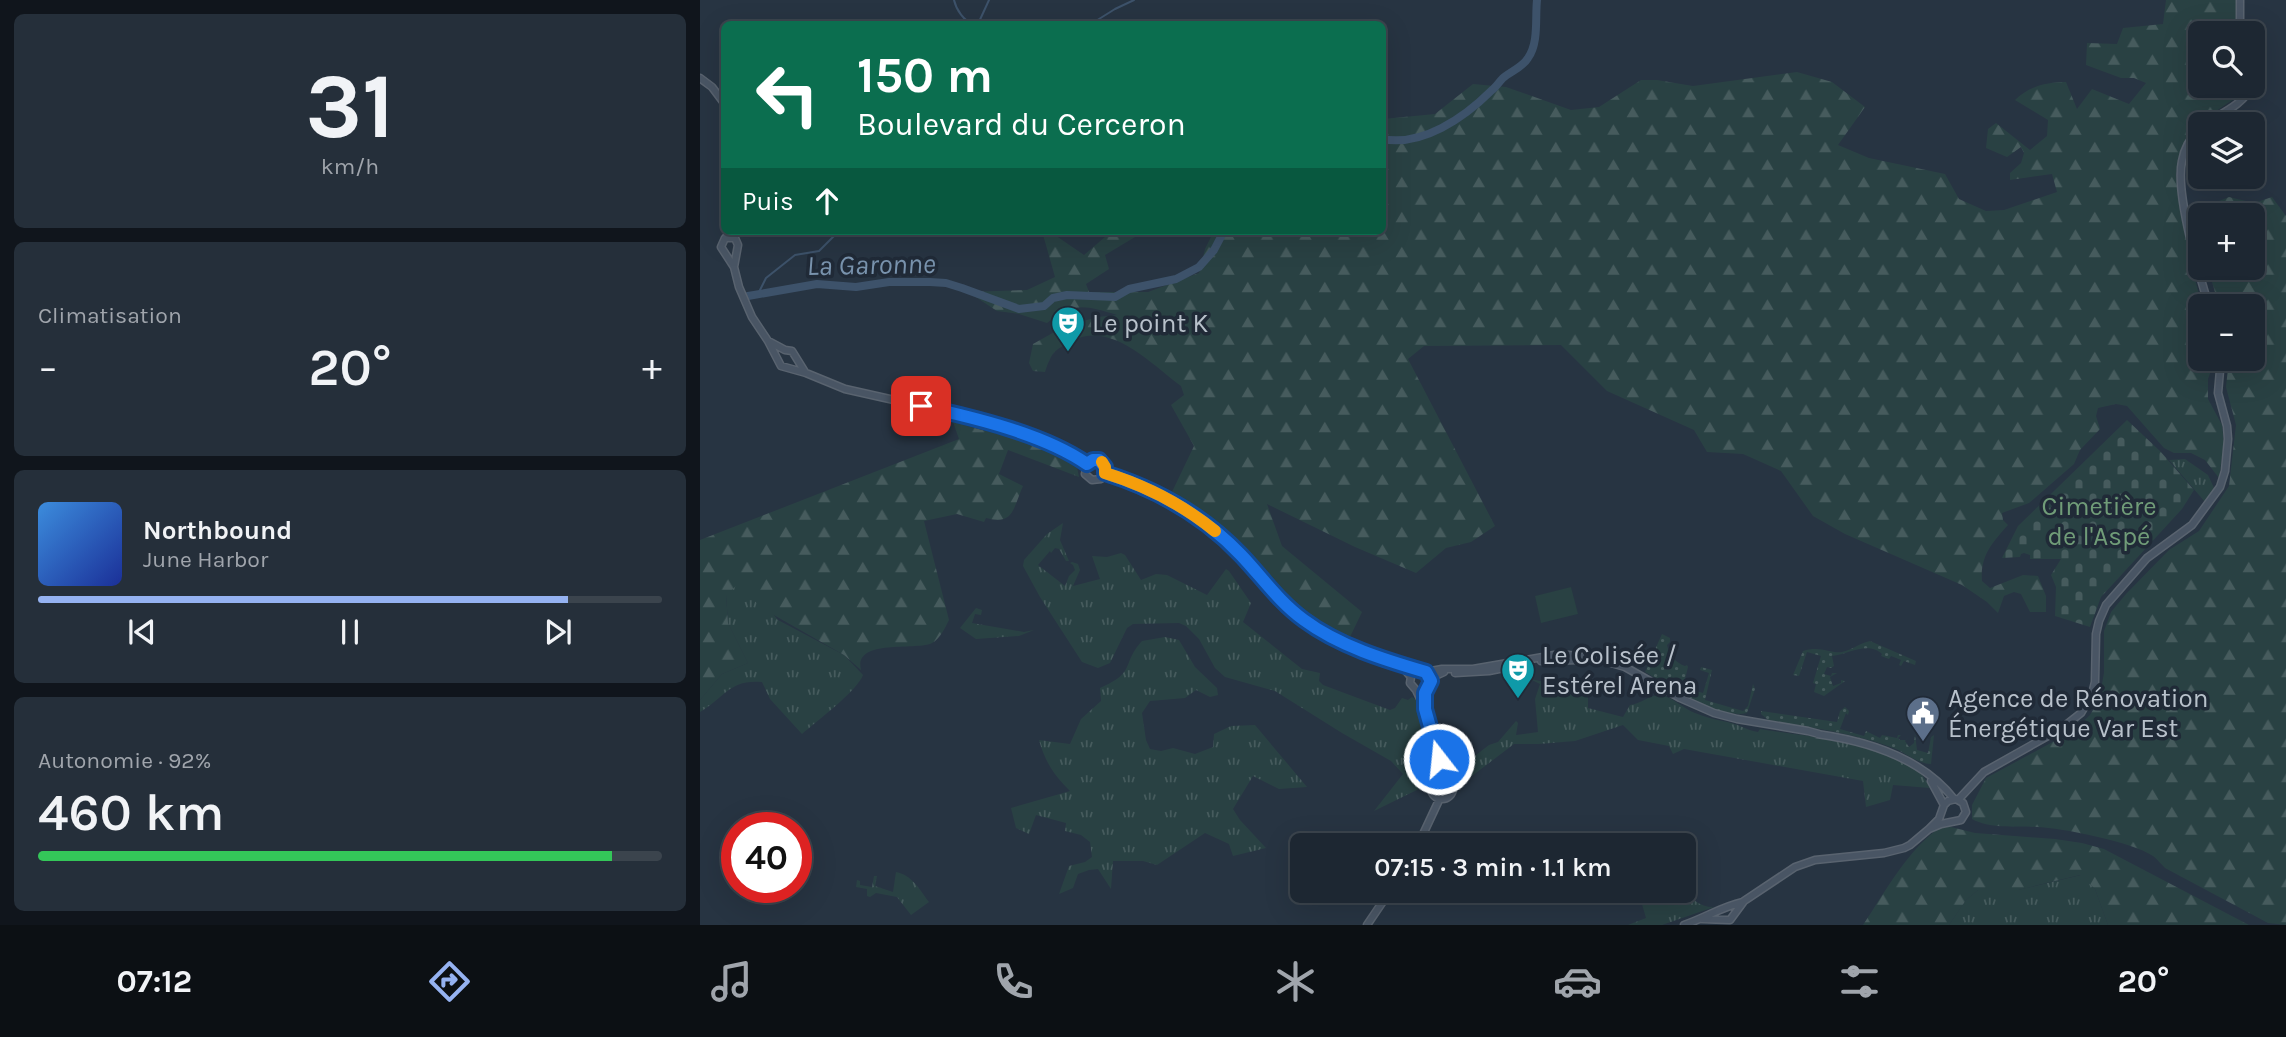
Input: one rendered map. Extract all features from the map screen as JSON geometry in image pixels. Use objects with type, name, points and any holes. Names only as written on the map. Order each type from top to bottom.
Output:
[{"type":"main road","points":[[2239,21],[2240,0]]},
{"type":"main road","points":[[700,81],[712,87],[721,98]]},
{"type":"main road","points":[[2223,112],[2243,98]]},
{"type":"main road","points":[[2188,146],[2182,160],[2181,180],[2194,251],[2206,294]]},
{"type":"main road","points":[[725,235],[721,247],[734,267],[745,303],[781,366],[845,389],[952,413],[1013,431],[1056,446],[1087,464]]},
{"type":"main road","points":[[734,235],[738,245],[734,267]]},
{"type":"main road","points":[[723,240],[730,237],[735,239]]},
{"type":"main road","points":[[725,253],[737,251]]},
{"type":"main road","points":[[768,341],[793,353],[806,373]]},
{"type":"main road","points":[[778,359],[780,353],[785,350]]},
{"type":"main road","points":[[789,368],[796,360]]},
{"type":"main road","points":[[1684,925],[1744,901],[1800,864],[1896,850],[1910,845],[1929,829],[1944,808],[1959,801],[1984,772],[2062,728],[2081,713],[2092,694],[2095,682],[2096,634],[2106,605],[2147,558],[2192,525],[2220,487],[2225,471],[2228,439],[2218,393],[2220,371]]},
{"type":"main road","points":[[1099,460],[1105,467],[1101,479],[1092,480],[1085,474],[1087,464],[1099,460]]},
{"type":"main road","points":[[1105,473],[1154,493],[1208,525],[1281,600],[1307,622],[1338,640],[1425,673],[1430,684],[1426,690],[1425,709]]},
{"type":"main road","points":[[1411,677],[1425,673],[1489,671],[1546,660],[1597,662],[1629,673],[1714,718],[1819,734],[1897,755],[1921,769],[1959,801],[1966,813],[1964,818],[1958,821],[1929,829]]},
{"type":"main road","points":[[1400,664],[1411,677],[1412,686],[1425,709],[1442,777]]},
{"type":"main road","points":[[1416,690],[1426,690]]},
{"type":"main road","points":[[1921,769],[1936,787],[1945,818],[1952,822]]},
{"type":"main road","points":[[1442,777],[1450,780],[1453,789],[1447,797],[1440,798],[1433,793],[1432,787],[1436,779],[1442,777]]},
{"type":"main road","points":[[1424,833],[1440,798]]},
{"type":"main road","points":[[1702,919],[1730,920],[1744,901]]},
{"type":"main road","points":[[1367,925],[1382,903]]},
{"type":"main road","points":[[1725,907],[1732,908],[1734,914]]},
{"type":"main road","points":[[1722,919],[1719,915],[1725,907]]},
{"type":"green space","points":[[2166,0],[2236,0],[2236,21],[2188,21],[2188,98],[2235,98],[2214,112],[2188,112],[2188,139],[2179,159],[2176,175],[2188,250],[2188,280],[2195,280],[2199,294],[2188,294],[2188,371],[2211,371],[2208,399],[2222,425],[2224,443],[2219,478],[2205,460],[2191,453],[2174,453],[2164,448],[2127,406],[2116,404],[2098,408],[2096,416],[2100,429],[2080,450],[2074,464],[2029,503],[2002,513],[2003,520],[2008,525],[1992,544],[1983,564],[1982,581],[1990,588],[2023,575],[2038,576],[2046,596],[2046,612],[2030,612],[2021,594],[2014,592],[2004,596],[1998,613],[1962,585],[1845,534],[1813,516],[1781,471],[1743,454],[1707,452],[1694,430],[1607,391],[1561,345],[1424,346],[1408,359],[1495,526],[1471,542],[1446,548],[1416,573],[1267,504],[1282,546],[1362,612],[1349,639],[1324,628],[1295,605],[1216,523],[1171,494],[1194,446],[1171,405],[1184,395],[1181,386],[1130,347],[1101,336],[1087,336],[1072,341],[1054,353],[1045,372],[1033,371],[1029,363],[1033,344],[1065,326],[1117,315],[1080,307],[1065,311],[1047,323],[1019,314],[997,311],[968,292],[1027,290],[1055,277],[1043,235],[1055,235],[1084,255],[1107,235],[1138,235],[1105,255],[1109,269],[1086,284],[1089,292],[1148,292],[1199,273],[1212,235],[1386,235],[1386,119],[1435,114],[1473,84],[1506,87],[1571,110],[1599,107],[1641,80],[1693,86],[1797,72],[1832,82],[1865,107],[1838,145],[1869,158],[1945,174],[1959,199],[1986,211],[2004,210],[2057,192],[2052,174],[2010,180],[2010,173],[2021,163],[2024,153],[2021,147],[2007,157],[1986,148],[1988,129],[1996,123],[2030,150],[2047,136],[2048,120],[2015,100],[2026,91],[2045,84],[2066,82],[2077,109],[2092,89],[2129,104],[2146,83],[2134,78],[2121,78],[2086,65],[2087,43],[2117,44],[2123,28],[2163,24]]},
{"type":"green space","points":[[2229,197],[2254,203],[2214,203]]},
{"type":"green space","points":[[2272,197],[2286,216],[2286,925],[2268,923],[2165,868],[2153,856],[2130,846],[2063,830],[1995,826],[1972,819],[1972,805],[1986,778],[2073,731],[2090,715],[2099,700],[2104,673],[2104,631],[2111,612],[2169,550],[2199,531],[2229,486],[2236,425],[2226,387],[2228,371],[2265,371],[2265,294],[2216,294],[2211,280],[2265,280],[2265,203],[2254,203]]},
{"type":"green space","name":"Cimetière de l'Aspé","points":[[2127,420],[2160,451],[2194,490],[2182,509],[2101,597],[2090,627],[2055,616],[2056,587],[2051,575],[2061,559],[2030,559],[2030,555],[2024,553],[2020,557],[2002,558],[2018,526]]},
{"type":"green space","points":[[953,422],[1049,451],[1077,467],[1079,477],[1008,450],[999,474],[1023,486],[1007,517],[995,520],[986,518],[984,522],[957,514],[924,521],[949,620],[940,636],[932,643],[867,653],[861,660],[861,670],[844,655],[758,606],[744,579],[726,595],[728,623],[748,663],[722,674],[700,700],[700,540],[959,439]]},
{"type":"green space","points":[[2185,459],[2208,475],[2214,488],[2205,502],[2169,460]]},
{"type":"green space","points":[[1063,523],[1060,540],[1069,561],[1055,548],[1038,565],[1065,586],[1075,570],[1070,563],[1072,562],[1078,564],[1080,570],[1073,586],[1100,579],[1092,556],[1107,557],[1121,553],[1141,580],[1156,574],[1167,575],[1207,595],[1226,569],[1251,603],[1243,622],[1302,669],[1320,673],[1319,681],[1323,685],[1390,710],[1395,708],[1402,698],[1408,700],[1412,697],[1418,701],[1436,772],[1427,785],[1374,811],[1403,774],[1391,761],[1275,691],[1225,677],[1215,668],[1199,639],[1179,623],[1133,624],[1127,628],[1110,663],[1098,668],[1082,662],[1023,566],[1024,560],[1047,534]]},
{"type":"green space","points":[[744,578],[778,620],[844,655],[863,675],[845,697],[802,734],[770,699],[762,682],[735,686],[700,712],[700,700],[722,674],[748,663],[728,623],[726,594]]},
{"type":"green space","points":[[1571,587],[1578,614],[1541,623],[1535,596]]},
{"type":"green space","points":[[976,608],[982,610],[981,615],[975,614],[972,623],[1024,632],[1034,630],[1019,636],[976,639],[960,628]]},
{"type":"green space","points":[[1662,634],[1670,638],[1667,645],[1673,658],[1688,667],[1685,679],[1691,681],[1689,689],[1703,693],[1709,673],[1700,670],[1701,667],[1712,670],[1705,700],[1743,711],[1748,706],[1753,684],[1755,689],[1747,713],[1723,712],[1709,707],[1645,672]]},
{"type":"green space","points":[[1165,637],[1179,640],[1195,667],[1217,688],[1218,695],[1210,697],[1196,690],[1185,698],[1150,701],[1142,713],[1150,749],[1161,751],[1173,748],[1195,754],[1213,747],[1214,734],[1231,726],[1255,725],[1307,787],[1279,789],[1253,776],[1233,809],[1266,848],[1233,856],[1229,844],[1205,833],[1157,865],[1143,861],[1113,861],[1111,889],[1098,869],[1078,874],[1073,888],[1059,894],[1069,866],[1085,862],[1092,857],[1090,842],[1081,835],[1065,831],[1066,823],[1036,815],[1029,834],[1016,828],[1011,808],[1070,791],[1051,768],[1039,740],[1070,744],[1081,719],[1101,701],[1100,688],[1124,672],[1142,641]]},
{"type":"green space","points":[[1870,641],[1916,661],[1915,665],[1904,661],[1901,666],[1901,660],[1891,656],[1889,659],[1881,656],[1877,650],[1865,648],[1832,656],[1834,666],[1827,667],[1824,674],[1831,676],[1832,673],[1837,673],[1830,677],[1833,686],[1841,683],[1841,680],[1845,681],[1824,696],[1814,692],[1816,684],[1813,683],[1821,656],[1807,652],[1799,676],[1793,675],[1803,651],[1815,649],[1842,652]]},
{"type":"green space","points":[[1530,679],[1546,682],[1544,694],[1556,694],[1559,682],[1592,688],[1588,695],[1588,708],[1623,717],[1630,705],[1661,695],[1701,715],[1753,731],[1758,732],[1760,729],[1799,734],[1868,748],[1907,763],[1921,774],[1930,788],[1893,785],[1890,800],[1866,807],[1863,781],[1684,749],[1673,754],[1669,746],[1638,740],[1623,725],[1575,741],[1514,744],[1468,779],[1461,779],[1458,769],[1489,745],[1498,742],[1516,721],[1516,735],[1538,732],[1535,699],[1540,684]]},
{"type":"green space","points":[[1845,707],[1849,711],[1840,729],[1864,736],[1866,731],[1880,738],[1882,735],[1897,738],[1901,735],[1898,738],[1906,740],[1909,747],[1914,743],[1915,734],[1917,750],[1928,753],[1931,737],[1934,735],[1931,764],[1865,739],[1768,720],[1761,714],[1761,711],[1837,722],[1840,711]]},
{"type":"green space","points":[[1943,825],[1975,833],[2055,839],[2104,849],[2249,925],[2108,925],[2095,889],[2080,875],[2018,890],[1978,890],[1966,900],[1949,925],[1863,925],[1908,858]]},
{"type":"green space","points":[[896,872],[911,880],[929,902],[911,915],[897,897],[876,893],[870,897],[867,896],[867,889],[856,887],[857,880],[860,885],[872,887],[874,876],[877,876],[875,886],[893,892]]},
{"type":"green space","points":[[2081,875],[2095,889],[2108,925],[1949,925],[1966,900],[1978,890],[2018,890]]},
{"type":"green space","points":[[1696,901],[1714,907],[1662,925],[1628,925],[1646,918],[1642,903]]},
{"type":"waterway","points":[[954,0],[967,21]]},
{"type":"waterway","points":[[979,21],[989,0]]},
{"type":"waterway","points":[[1096,21],[1134,0]]},
{"type":"waterway","name":"La Garonne","points":[[1386,139],[1412,139],[1442,128],[1469,111],[1503,78],[1523,64],[1534,45],[1537,0]]},
{"type":"waterway","points":[[758,294],[766,278],[795,255],[819,251],[835,235]]},
{"type":"waterway","name":"La Garonne","points":[[748,296],[817,284],[856,287],[889,282],[930,282],[946,283],[1019,309],[1044,306],[1053,298],[1067,295],[1115,297],[1129,289],[1176,279],[1199,267],[1214,250],[1222,235]]},
{"type":"slow traffic","points":[[1102,462],[1105,473],[1141,486],[1190,512],[1215,531]]},
{"type":"place","name":"Le point K","points":[[1068,353]]},
{"type":"place","name":"Le Colisée / Estérel Arena","points":[[1518,700]]},
{"type":"place","name":"Agence de Rénovation Énergétique Var Est","points":[[1923,743]]},
{"type":"route","points":[[921,406],[1029,436],[1056,446],[1087,464],[1099,460],[1105,467],[1105,473],[1154,493],[1208,525],[1297,615],[1326,635],[1426,672],[1431,681],[1425,693],[1425,709],[1439,759]]}]
